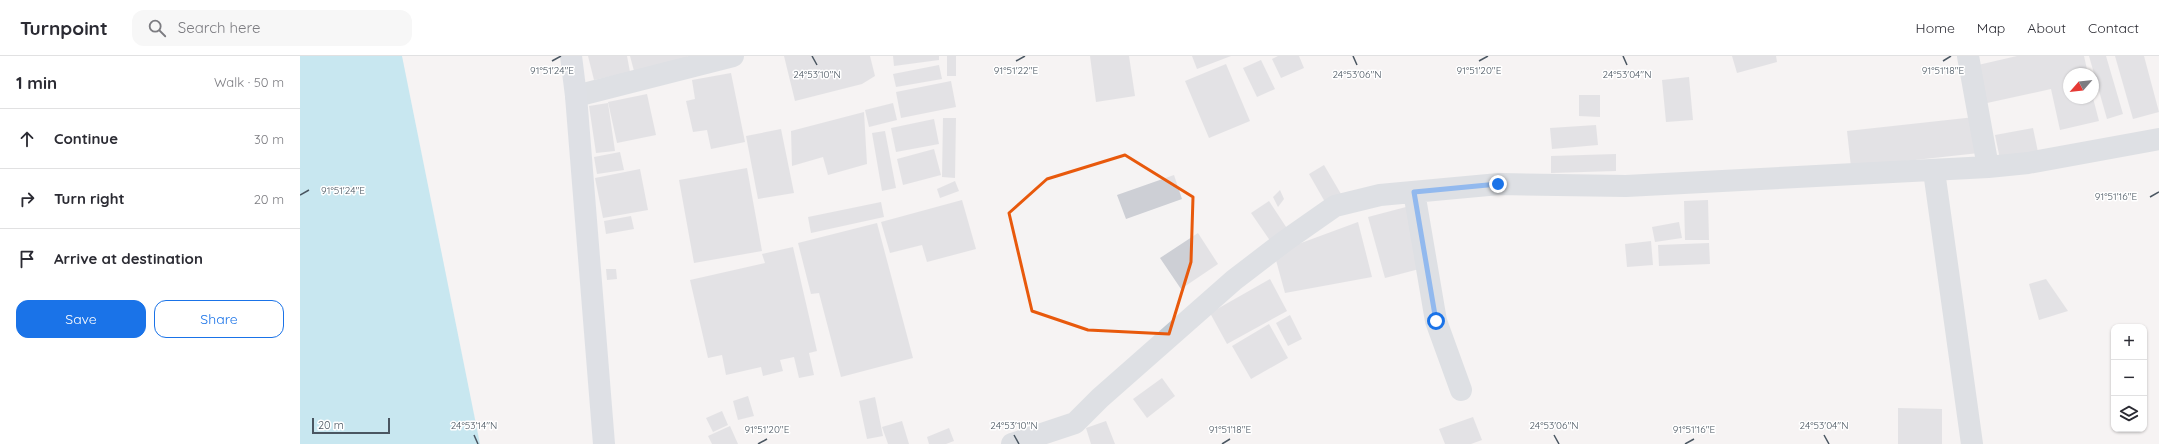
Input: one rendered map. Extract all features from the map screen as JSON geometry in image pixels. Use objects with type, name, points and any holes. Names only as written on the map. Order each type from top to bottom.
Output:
[{"type":"street","points":[[571,56],[576,96],[604,444]]},
{"type":"street","points":[[576,96],[733,56]]},
{"type":"street","points":[[1968,56],[1988,167]]},
{"type":"street","points":[[1012,444],[1075,423],[1100,398],[1234,280],[1284,241],[1335,206],[1380,195],[1498,184],[1626,186],[1988,167],[2028,163],[2159,139]]},
{"type":"street","points":[[1934,171],[1972,444]]},
{"type":"street","points":[[1414,192],[1436,321],[1461,390]]},
{"type":"highlighted area","points":[[1125,155],[1193,197],[1191,262],[1169,334],[1088,330],[1032,311],[1009,213],[1047,179]]},
{"type":"water","points":[[300,56],[402,56],[480,444],[300,444]]},
{"type":"building","points":[[588,56],[627,56],[630,72],[594,80]]},
{"type":"building","points":[[630,56],[687,56],[688,57],[634,71]]},
{"type":"building","points":[[784,56],[870,56],[875,76],[862,84],[795,101]]},
{"type":"building","points":[[893,56],[939,56],[939,60],[894,66]]},
{"type":"building","points":[[947,56],[956,56],[956,76],[947,76]]},
{"type":"building","points":[[1090,56],[1129,56],[1135,96],[1096,102]]},
{"type":"building","points":[[1192,56],[1231,56],[1197,69]]},
{"type":"building","points":[[1278,56],[1299,56],[1304,68],[1281,78],[1272,59]]},
{"type":"building","points":[[1732,56],[1776,56],[1777,62],[1737,73]]},
{"type":"building","points":[[2017,56],[2084,56],[2087,68],[2063,68],[2063,104],[2095,104],[2099,121],[2060,130],[2051,89],[1987,103],[1978,65]]},
{"type":"building","points":[[2089,56],[2106,56],[2123,114],[2107,119],[2099,91],[2099,68],[2092,68]]},
{"type":"building","points":[[2115,56],[2144,56],[2159,112],[2133,119]]},
{"type":"building","points":[[1261,60],[1275,89],[1257,97],[1243,68]]},
{"type":"building","points":[[1226,64],[1250,121],[1209,138],[1185,81]]},
{"type":"building","points":[[939,65],[942,79],[896,87],[893,74]]},
{"type":"building","points":[[731,73],[745,142],[711,149],[707,130],[693,132],[686,101],[695,99],[692,80]]},
{"type":"building","points":[[1689,77],[1693,120],[1666,122],[1662,80]]},
{"type":"building","points":[[951,81],[956,107],[901,118],[896,92]]},
{"type":"building","points":[[647,94],[656,135],[617,143],[608,102]]},
{"type":"building","points":[[1579,95],[1600,95],[1600,117],[1579,116]]},
{"type":"building","points":[[608,103],[615,151],[596,153],[589,106]]},
{"type":"building","points":[[893,103],[897,120],[869,127],[865,110]]},
{"type":"building","points":[[864,112],[867,164],[828,175],[823,157],[792,166],[791,131]]},
{"type":"building","points":[[1975,117],[1979,153],[1851,167],[1847,131]]},
{"type":"building","points":[[943,118],[956,118],[955,178],[942,177]]},
{"type":"building","points":[[934,119],[939,144],[896,152],[891,128]]},
{"type":"building","points":[[1596,125],[1598,145],[1552,149],[1550,128]]},
{"type":"building","points":[[2033,128],[2038,152],[2000,159],[1995,135]]},
{"type":"building","points":[[781,129],[794,193],[758,199],[746,136]]},
{"type":"building","points":[[885,131],[896,188],[882,191],[872,133]]},
{"type":"building","points":[[934,149],[941,175],[903,185],[897,159]]},
{"type":"building","points":[[620,152],[624,170],[597,174],[594,157]]},
{"type":"building","points":[[1616,154],[1616,171],[1551,173],[1551,156]]},
{"type":"building","points":[[1324,165],[1341,194],[1325,202],[1309,174]]},
{"type":"building","points":[[747,168],[762,251],[694,263],[679,180]]},
{"type":"building","points":[[640,169],[648,210],[603,218],[595,178]]},
{"type":"building","points":[[1174,175],[1182,199],[1126,219],[1117,195]]},
{"type":"building","points":[[955,181],[959,191],[940,198],[937,189]]},
{"type":"building","points":[[1280,190],[1284,199],[1278,207],[1273,197]]},
{"type":"building","points":[[962,200],[976,249],[927,262],[922,245],[890,253],[881,222]]},
{"type":"building","points":[[1708,200],[1709,240],[1685,240],[1684,201]]},
{"type":"building","points":[[1269,201],[1290,233],[1273,245],[1251,213]]},
{"type":"building","points":[[881,202],[884,217],[811,233],[808,217]]},
{"type":"building","points":[[1406,207],[1423,268],[1385,278],[1368,217]]},
{"type":"building","points":[[631,216],[634,229],[606,234],[604,221]]},
{"type":"building","points":[[1358,222],[1372,277],[1285,293],[1274,253]]},
{"type":"building","points":[[1679,222],[1682,238],[1655,242],[1652,227]]},
{"type":"building","points":[[877,223],[913,358],[841,377],[819,293],[811,294],[798,243]]},
{"type":"building","points":[[1198,233],[1218,264],[1181,289],[1160,258]]},
{"type":"building","points":[[1651,241],[1653,265],[1627,267],[1625,244]]},
{"type":"building","points":[[1709,243],[1710,264],[1659,266],[1658,245]]},
{"type":"building","points":[[793,247],[817,351],[809,353],[814,375],[799,378],[794,357],[780,360],[783,371],[763,376],[761,367],[726,375],[722,355],[708,358],[690,280],[765,263],[762,254]]},
{"type":"building","points":[[606,269],[616,269],[617,279],[607,280]]},
{"type":"building","points":[[1270,279],[1287,311],[1227,344],[1210,313]]},
{"type":"building","points":[[2046,279],[2068,311],[2039,320],[2029,284]]},
{"type":"building","points":[[1290,315],[1302,339],[1288,346],[1276,323]]},
{"type":"building","points":[[1269,324],[1288,358],[1251,379],[1232,346]]},
{"type":"building","points":[[1162,378],[1175,396],[1147,418],[1133,399]]},
{"type":"building","points":[[748,396],[754,416],[738,420],[733,401]]},
{"type":"building","points":[[875,397],[883,436],[867,439],[859,401]]},
{"type":"building","points":[[1898,408],[1942,409],[1942,444],[1898,444]]},
{"type":"building","points":[[722,411],[728,425],[713,432],[706,418]]},
{"type":"building","points":[[1473,417],[1482,440],[1471,444],[1445,444],[1439,429]]},
{"type":"building","points":[[902,421],[909,444],[888,444],[882,427]]},
{"type":"building","points":[[1106,421],[1115,444],[1091,444],[1086,428]]},
{"type":"building","points":[[730,426],[738,444],[712,444],[708,436]]},
{"type":"building","points":[[949,428],[954,441],[946,444],[929,444],[927,437]]},
{"type":"route","points":[[1436,321],[1414,192],[1498,184]]}]
